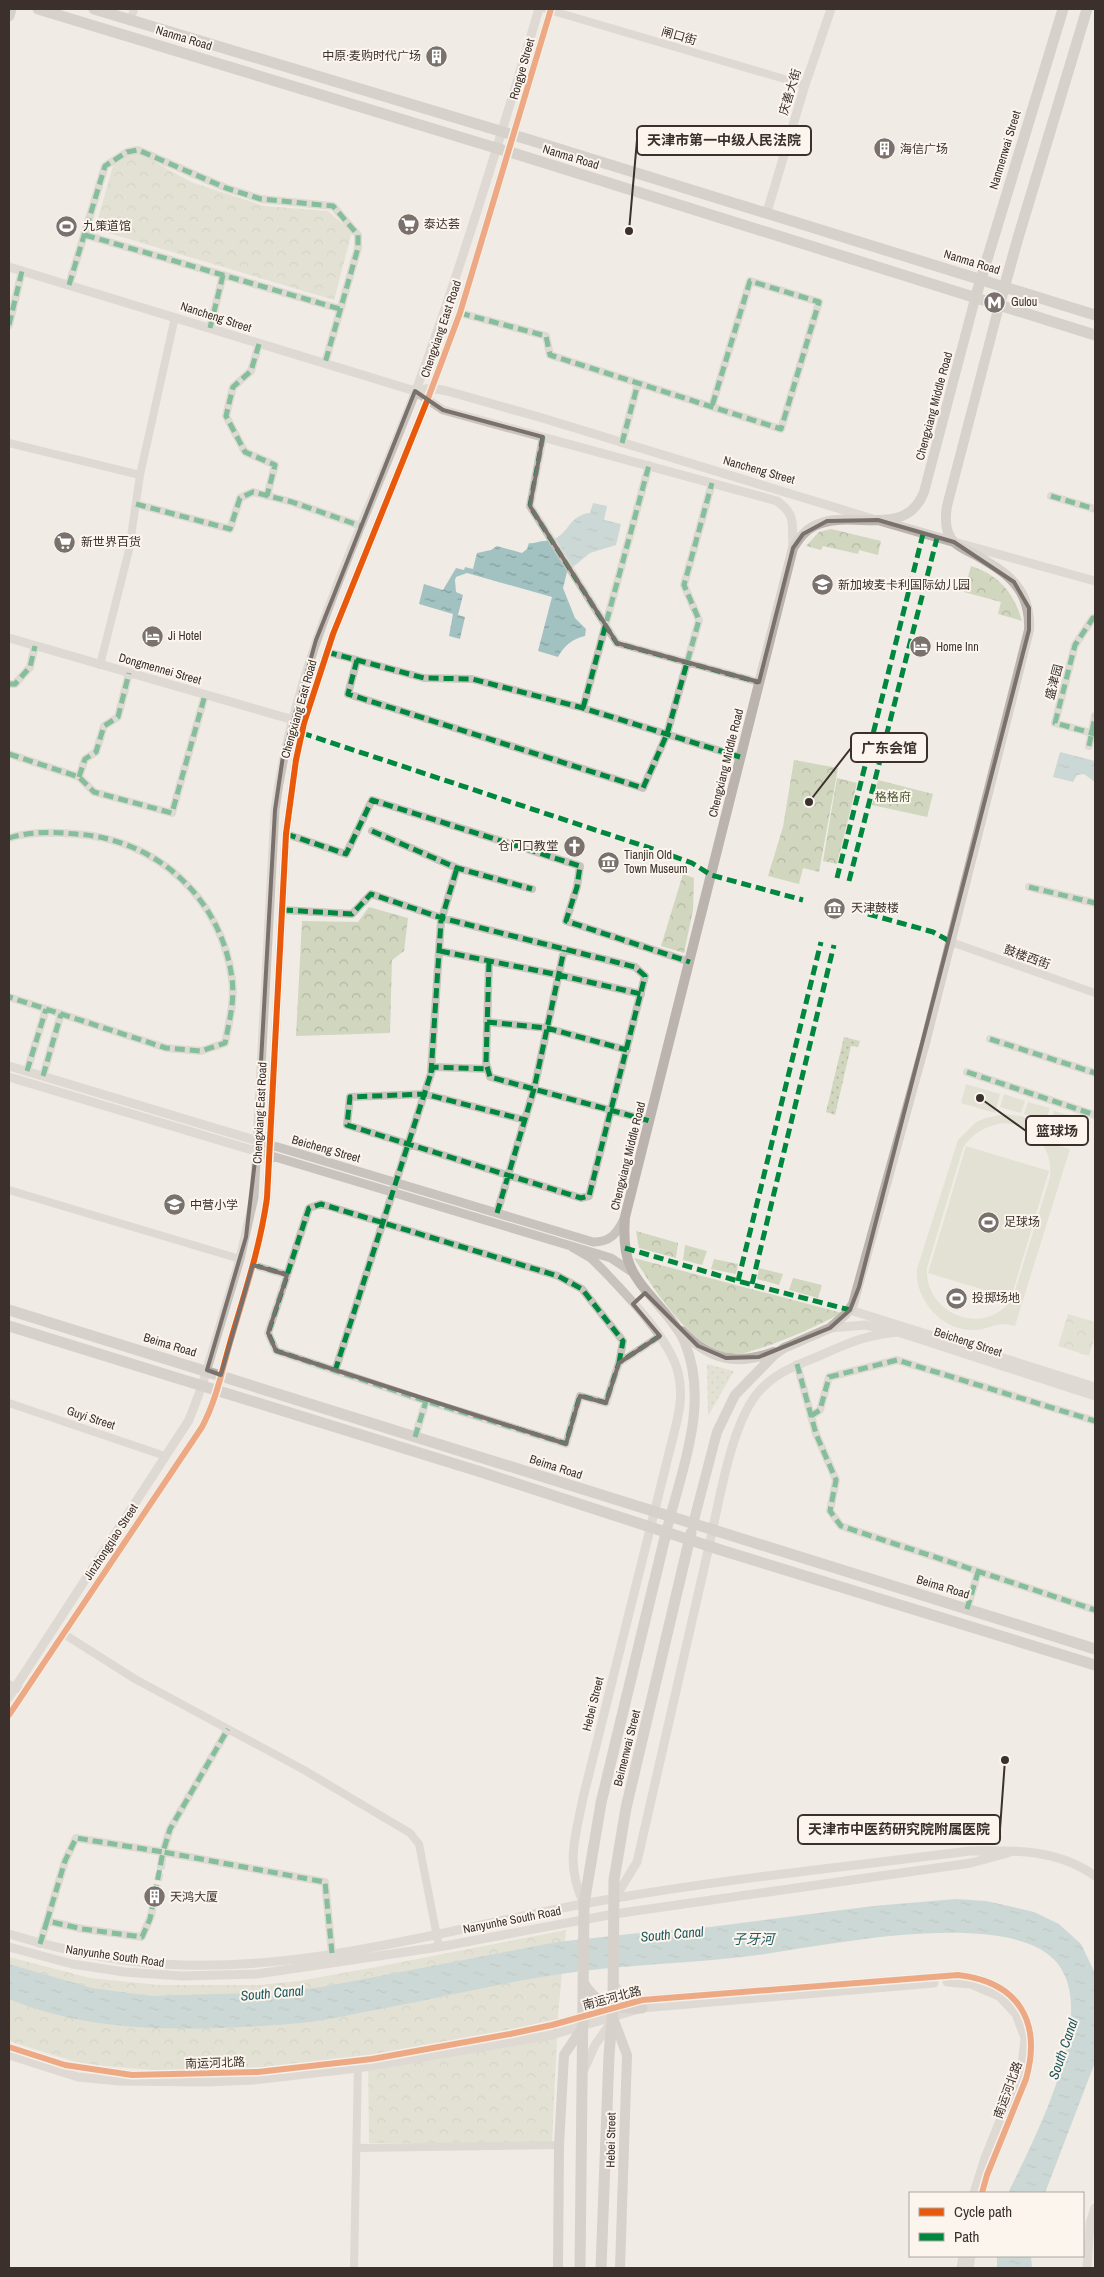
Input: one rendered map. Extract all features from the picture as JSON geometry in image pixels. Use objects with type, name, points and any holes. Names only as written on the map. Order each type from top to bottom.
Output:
[{"type":"main road","points":[[9,16],[11,9]]},
{"type":"main road","name":"Nanma Road","points":[[38,9],[510,152],[1095,335]]},
{"type":"main road","name":"Nanma Road","points":[[94,9],[133,14],[501,131],[1095,315]]},
{"type":"main road","name":"Nanmenwai Street","points":[[975,299],[1063,9]]},
{"type":"main road","points":[[954,542],[946,526],[947,506],[1005,287],[1087,9]]},
{"type":"main road","name":"Chengxiang Middle Road","points":[[666,1532],[692,1432],[696,1396],[694,1378],[688,1350],[680,1332],[632,1272],[624,1248],[625,1216],[740,757],[793,548],[804,534],[827,521],[845,519],[878,520],[905,515],[912,511],[921,499],[975,299]]},
{"type":"main road","name":"Nancheng Street","points":[[878,520],[954,542]]},
{"type":"main road","name":"Chengxiang Middle Road","points":[[669,1318],[698,1346],[719,1357],[748,1360],[784,1348],[830,1328],[850,1310],[864,1268],[951,942],[1030,630],[1030,618],[1025,598],[1014,582],[996,566],[954,542]]},
{"type":"main road","name":"Beima Road","points":[[9,1310],[207,1370],[415,1437],[1095,1649]]},
{"type":"main road","points":[[9,1326],[481,1472],[650,1528],[1095,1665]]},
{"type":"main road","name":"Chengxiang Middle Road","points":[[693,1524],[717,1432],[727,1407],[752,1376],[784,1348]]},
{"type":"main road","points":[[367,1437],[371,1423]]},
{"type":"main road","name":"Beimenwai Street","points":[[613,1981],[614,1880],[625,1816],[693,1524]]},
{"type":"main road","name":"Beimenwai Street","points":[[585,1924],[584,1904],[601,1803],[666,1532]]},
{"type":"main road","points":[[580,2268],[585,1924]]},
{"type":"main road","name":"Hebei Street","points":[[601,2268],[615,2014],[613,1981]]},
{"type":"main road","points":[[583,1982],[594,1998],[615,2014],[642,2004]]},
{"type":"main road","name":"Hebei Street","points":[[615,2014],[627,2056],[620,2268]]},
{"type":"main road","points":[[558,2268],[559,2145],[564,2055],[584,2021]]},
{"type":"street","name":"Rongye Street","points":[[501,131],[539,9]]},
{"type":"street","name":"Rongye Street","points":[[514,135],[549,9]]},
{"type":"street","name":"闸口街","points":[[549,9],[805,85]]},
{"type":"street","name":"庆善大街","points":[[767,212],[805,85],[831,9]]},
{"type":"street","name":"Chengxiang East Road","points":[[202,1386],[240,1258],[254,1197],[275,810],[291,719],[319,631],[415,391],[448,299],[501,131]]},
{"type":"street","name":"Chengxiang East Road","points":[[221,1375],[253,1265],[264,1216],[269,1156],[286,834],[296,760],[304,723],[327,652],[428,401],[460,313],[514,135]]},
{"type":"street","points":[[69,285],[105,166],[127,152],[138,150],[226,188],[261,199],[333,206],[358,234],[358,248],[325,364]]},
{"type":"street","points":[[85,235],[340,310]]},
{"type":"street","name":"Nancheng Street","points":[[9,267],[415,391],[443,410],[650,465],[777,502],[784,506],[793,519],[793,548]]},
{"type":"street","points":[[9,325],[22,271]]},
{"type":"street","points":[[210,328],[223,276]]},
{"type":"street","points":[[460,313],[546,336],[550,355],[781,429],[819,302],[750,281],[712,406]]},
{"type":"street","points":[[100,665],[129,550],[140,475],[175,318]]},
{"type":"street","points":[[259,344],[251,371],[233,387],[226,416],[244,452],[275,465],[267,496]]},
{"type":"street","points":[[622,442],[638,383]]},
{"type":"street","name":"Nancheng Street","points":[[415,391],[432,388],[539,417],[878,520]]},
{"type":"street","points":[[543,437],[530,506],[617,643],[759,682]]},
{"type":"street","points":[[9,443],[140,475]]},
{"type":"street","points":[[583,708],[650,465]]},
{"type":"street","points":[[357,660],[348,694],[643,788],[667,734],[688,663],[698,620],[684,585],[712,483]]},
{"type":"street","points":[[136,504],[230,529],[240,498],[253,492],[361,526]]},
{"type":"street","points":[[1051,496],[1095,509]]},
{"type":"street","name":"Nancheng Street","points":[[954,542],[1095,581]]},
{"type":"street","name":"盛津园","points":[[1093,733],[1055,723],[1075,645],[1093,618],[1095,618]]},
{"type":"street","name":"Dongmennei Street","points":[[9,638],[304,723]]},
{"type":"street","points":[[9,684],[15,684],[30,667],[35,646]]},
{"type":"street","points":[[327,652],[424,678],[472,679],[583,708],[740,757]]},
{"type":"street","points":[[79,777],[85,759],[96,752],[104,726],[118,717],[129,673]]},
{"type":"street","points":[[9,754],[79,777],[94,792],[172,813],[205,695]]},
{"type":"street","points":[[1089,746],[1095,716]]},
{"type":"street","points":[[286,834],[346,854],[372,800],[427,817],[580,866],[577,887],[566,921],[690,962]]},
{"type":"street","points":[[372,832],[457,868],[532,889]]},
{"type":"street","points":[[9,838],[29,834],[84,834],[104,837],[139,850],[160,862],[191,888],[206,906],[226,950],[233,980],[233,1001],[225,1043],[201,1052],[166,1048],[9,997]]},
{"type":"street","points":[[335,1371],[433,1067],[442,918],[457,868]]},
{"type":"street","points":[[1029,887],[1095,903]]},
{"type":"street","points":[[283,910],[352,914],[371,894],[442,918],[635,967],[646,976],[589,1196],[581,1198],[347,1125],[350,1097],[424,1094],[525,1120]]},
{"type":"street","name":"鼓楼西街","points":[[951,942],[1095,994]]},
{"type":"street","points":[[497,1213],[534,1089],[564,950]]},
{"type":"street","points":[[440,951],[559,974],[641,994]]},
{"type":"street","points":[[490,962],[486,1063],[490,1077],[650,1121]]},
{"type":"street","points":[[28,1071],[46,1009]]},
{"type":"street","points":[[43,1076],[62,1014]]},
{"type":"street","points":[[487,1022],[547,1028],[627,1050]]},
{"type":"street","points":[[990,1039],[1095,1073]]},
{"type":"street","name":"Beicheng Street","points":[[9,1066],[269,1145],[572,1247],[611,1258],[632,1272]]},
{"type":"street","points":[[433,1067],[488,1069]]},
{"type":"street","points":[[968,1072],[1095,1115]]},
{"type":"street","name":"Beicheng Street","points":[[9,1077],[269,1156],[497,1213],[575,1237],[599,1242],[615,1235],[625,1216]]},
{"type":"street","points":[[9,1190],[240,1258]]},
{"type":"street","points":[[321,1204],[558,1276],[582,1288],[623,1341],[619,1363],[606,1403],[580,1396],[566,1444],[426,1401],[276,1351],[268,1333],[287,1275],[309,1208],[321,1204]]},
{"type":"street","name":"Hebei Street","points":[[572,1247],[591,1258],[601,1268],[660,1336],[676,1366],[681,1397],[655,1512],[583,1798],[572,1868],[575,1885],[584,1904]]},
{"type":"street","points":[[253,1265],[287,1275]]},
{"type":"street","name":"Beicheng Street","points":[[850,1310],[1095,1387]]},
{"type":"street","name":"Beicheng Street","points":[[830,1328],[865,1325],[898,1332],[1095,1396]]},
{"type":"street","points":[[615,1898],[636,1862],[712,1530],[735,1438],[744,1413],[767,1383],[796,1364],[858,1338],[898,1332]]},
{"type":"street","points":[[619,1363],[660,1336]]},
{"type":"street","points":[[811,1416],[820,1410],[829,1377],[897,1360],[1095,1421]]},
{"type":"street","points":[[796,1364],[816,1434],[836,1480],[830,1511],[841,1526],[1095,1610]]},
{"type":"street","name":"Jinzhongqiao Street","points":[[9,1715],[202,1427],[221,1375]]},
{"type":"street","name":"Jinzhongqiao Street","points":[[9,1697],[12,1685],[189,1420],[202,1386]]},
{"type":"street","points":[[415,1437],[426,1401]]},
{"type":"street","name":"Guyi Street","points":[[9,1403],[166,1456]]},
{"type":"street","points":[[967,1609],[978,1572]]},
{"type":"street","points":[[64,1634],[135,1679],[304,1770],[410,1833],[419,1844],[439,1947]]},
{"type":"street","points":[[12,1685],[25,1692]]},
{"type":"street","points":[[161,1866],[170,1829],[228,1729]]},
{"type":"street","points":[[40,1944],[65,1861],[76,1838],[325,1882],[332,1953]]},
{"type":"street","name":"Nanyunhe South Road","points":[[9,1947],[63,1962],[153,1975],[236,1975],[278,1972],[585,1924],[614,1914],[972,1863],[1019,1850]]},
{"type":"street","name":"Nanyunhe South Road","points":[[9,1934],[81,1954],[121,1961],[179,1965],[250,1964],[332,1953],[615,1898],[970,1851],[1019,1850],[1051,1855],[1084,1868],[1095,1876]]},
{"type":"street","points":[[47,1921],[83,1929],[142,1937],[151,1916]]},
{"type":"street","name":"南运河北路","points":[[642,2004],[958,1975],[981,1979],[996,1986],[1007,1994],[1025,2014],[1032,2033],[1032,2054],[1026,2079],[987,2175],[982,2192]]},
{"type":"street","points":[[613,1981],[617,1989],[624,1996],[642,2004]]},
{"type":"street","name":"南运河北路","points":[[642,2004],[958,1981],[986,1988],[999,1996],[1016,2014],[1024,2038],[1024,2051],[1020,2072],[985,2158],[974,2192]]},
{"type":"street","points":[[583,2071],[590,2054],[615,2014]]},
{"type":"street","name":"南运河北路","points":[[9,2055],[78,2076],[119,2082],[254,2080],[552,2035],[584,2021],[615,2014]]},
{"type":"street","name":"南运河北路","points":[[9,2047],[66,2065],[132,2075],[258,2072],[358,2064]]},
{"type":"street","points":[[354,2268],[358,2064]]},
{"type":"street","points":[[357,2148],[559,2145]]},
{"type":"street","points":[[1087,2268],[1090,2223],[1095,2208]]},
{"type":"highlighted area","points":[[415,391],[443,410],[543,437],[530,506],[617,643],[759,682],[793,548],[803,534],[827,521],[878,520],[954,542],[1014,582],[1029,608],[1029,630],[859,1287],[850,1310],[830,1328],[759,1357],[726,1358],[698,1346],[645,1293],[633,1304],[660,1336],[619,1363],[606,1403],[580,1396],[566,1444],[276,1351],[268,1333],[287,1275],[253,1265],[221,1375],[207,1370],[246,1237],[256,1152],[275,810],[283,756],[316,640]]},
{"type":"green space","points":[[137,152],[191,182],[264,206],[328,211],[352,232],[334,300],[95,229],[114,162]]},
{"type":"green space","points":[[831,529],[881,541],[878,555],[859,550],[858,554],[823,546],[821,550],[806,546],[819,532]]},
{"type":"green space","points":[[971,566],[990,574],[1004,586],[1015,602],[1022,621],[998,614],[1001,602],[964,592]]},
{"type":"green space","points":[[794,760],[838,768],[819,872],[803,868],[799,884],[768,876],[783,827]]},
{"type":"green space","points":[[837,778],[857,783],[837,864],[823,861]]},
{"type":"green space","name":"格格府","points":[[878,780],[933,794],[927,817],[872,805]]},
{"type":"green space","points":[[683,874],[694,878],[693,910],[684,953],[661,946]]},
{"type":"green space","points":[[369,907],[408,918],[404,951],[392,960],[390,1033],[296,1036],[302,921],[358,922]]},
{"type":"green space","points":[[844,1037],[860,1041],[858,1047],[851,1046],[835,1115],[826,1112]]},
{"type":"green space","points":[[966,1084],[1000,1094],[995,1113],[961,1103]]},
{"type":"green space","points":[[1004,1094],[1025,1101],[1021,1113],[1000,1107]]},
{"type":"green space","points":[[1028,1102],[1050,1108],[1046,1121],[1024,1114]]},
{"type":"green space","points":[[1054,1111],[1088,1121],[1083,1139],[1049,1129]]},
{"type":"green space","points":[[1004,1114],[1021,1116],[1030,1120],[1044,1131],[1054,1144],[1070,1149],[1015,1326],[1002,1324],[970,1330],[949,1324],[931,1310],[920,1291],[917,1269],[958,1140],[976,1122]],"holes":[[[1003,1123],[1014,1125],[1032,1133],[1044,1147],[1048,1156],[1050,1177],[1013,1297],[1002,1310],[988,1317],[974,1319],[959,1316],[946,1309],[936,1298],[929,1284],[927,1268],[963,1148],[975,1134],[985,1128]]]},
{"type":"green space","name":"足球场","points":[[966,1146],[1049,1171],[1011,1298],[928,1273]]},
{"type":"green space","points":[[636,1231],[678,1243],[676,1258],[639,1248]]},
{"type":"green space","points":[[685,1245],[707,1251],[702,1265],[683,1260]]},
{"type":"green space","points":[[634,1258],[842,1313],[763,1347],[741,1354],[724,1353],[708,1345],[678,1320]]},
{"type":"green space","points":[[714,1259],[738,1264],[736,1274],[711,1269]]},
{"type":"green space","points":[[759,1268],[783,1274],[779,1285],[757,1279]]},
{"type":"green space","points":[[793,1278],[822,1285],[818,1298],[789,1290]]},
{"type":"green space","points":[[1068,1314],[1095,1322],[1095,1336],[1089,1356],[1058,1346]]},
{"type":"green space","points":[[707,1364],[734,1371],[708,1416]]},
{"type":"green space","points":[[566,1930],[558,2016],[552,2143],[369,2143],[368,2055],[267,2067],[164,2071],[82,2064],[9,2041],[9,1957],[90,1978],[158,1985],[259,1985],[299,1981]]},
{"type":"water","points":[[593,503],[607,506],[604,520],[621,524],[616,545],[590,553],[567,572],[563,588],[575,618],[586,629],[585,636],[569,644],[558,657],[538,651],[552,597],[467,573],[456,577],[456,592],[463,595],[458,615],[465,617],[460,639],[449,636],[453,614],[419,604],[424,584],[443,590],[456,568],[464,570],[465,567],[473,569],[477,553],[491,550],[497,546],[522,553],[527,549],[529,543],[553,539],[559,536],[576,518],[590,513]]},
{"type":"water","points":[[1060,752],[1095,761],[1095,782],[1084,774],[1077,775],[1073,782],[1053,777]]},
{"type":"water","name":"子牙河","points":[[956,1899],[986,1901],[1034,1912],[1059,1924],[1081,1944],[1095,1973],[1094,2065],[1045,2192],[1008,2192],[1046,2112],[1058,2079],[1067,2046],[1071,2015],[1069,1987],[1058,1964],[1035,1946],[1001,1936],[960,1933],[916,1934],[870,1938],[732,1958],[580,1971],[323,2020],[254,2026],[183,2029],[111,2025],[42,2011],[9,1999],[9,1964],[92,1988],[151,1996],[278,1992],[322,1987],[557,1942],[710,1927],[873,1906]]},
{"type":"water","points":[[997,2257],[1031,2257],[1032,2268],[997,2268]]},
{"type":"tunnel","points":[[151,1916],[161,1866]]},
{"type":"marked path","points":[[69,285],[105,166],[127,152],[138,150],[226,188],[261,199],[333,206],[358,235],[358,248],[325,363]]},
{"type":"marked path","points":[[85,235],[340,309]]},
{"type":"marked path","points":[[9,325],[22,271]]},
{"type":"marked path","points":[[210,328],[223,275]]},
{"type":"marked path","points":[[460,313],[546,336],[550,355],[781,429],[819,302],[750,281],[712,406]]},
{"type":"marked path","points":[[259,344],[251,371],[233,387],[226,416],[245,452],[275,465],[267,496]]},
{"type":"marked path","points":[[622,443],[638,383]]},
{"type":"marked path","points":[[543,437],[530,506],[617,643],[759,682]]},
{"type":"marked path","points":[[583,708],[649,465]]},
{"type":"marked path","points":[[357,660],[348,694],[643,788],[667,734],[699,620],[684,585],[712,483]]},
{"type":"marked path","points":[[136,504],[230,529],[240,498],[253,492],[292,502],[361,526]]},
{"type":"marked path","points":[[1051,496],[1095,509]]},
{"type":"marked path","points":[[837,878],[923,534]]},
{"type":"marked path","points":[[849,881],[937,538]]},
{"type":"marked path","points":[[1095,618],[1093,618],[1075,645],[1055,723],[1095,734]]},
{"type":"marked path","points":[[9,684],[15,684],[30,667],[35,646]]},
{"type":"marked path","points":[[327,652],[424,678],[472,679],[583,708],[740,757]]},
{"type":"marked path","points":[[79,777],[85,759],[96,752],[104,726],[118,717],[129,673]]},
{"type":"marked path","points":[[9,754],[79,777],[94,792],[172,813],[205,695]]},
{"type":"marked path","points":[[1089,746],[1095,716]]},
{"type":"marked path","points":[[302,733],[656,850],[692,863],[711,875],[803,900]]},
{"type":"marked path","points":[[286,834],[346,854],[372,800],[580,866],[577,887],[566,921],[690,962]]},
{"type":"marked path","points":[[372,831],[457,868],[532,889]]},
{"type":"marked path","points":[[9,838],[34,833],[76,834],[106,838],[133,848],[158,861],[181,878],[200,899],[215,923],[226,950],[233,995],[225,1043],[201,1051],[166,1048],[9,997]]},
{"type":"marked path","points":[[431,1073],[441,921],[457,868]]},
{"type":"marked path","points":[[1029,887],[1095,903]]},
{"type":"marked path","points":[[283,910],[352,914],[371,894],[442,918],[635,967],[645,976],[589,1196],[581,1198],[347,1125],[350,1097],[425,1094],[525,1120]]},
{"type":"marked path","points":[[868,914],[933,932],[951,942]]},
{"type":"marked path","points":[[738,1281],[821,942]]},
{"type":"marked path","points":[[752,1284],[834,945]]},
{"type":"marked path","points":[[497,1213],[534,1089],[564,950]]},
{"type":"marked path","points":[[440,951],[641,994]]},
{"type":"marked path","points":[[489,962],[486,1063],[490,1077],[650,1121]]},
{"type":"marked path","points":[[27,1071],[46,1009]]},
{"type":"marked path","points":[[43,1076],[61,1014]]},
{"type":"marked path","points":[[487,1022],[547,1028],[627,1050]]},
{"type":"marked path","points":[[990,1039],[1095,1073]]},
{"type":"marked path","points":[[335,1371],[433,1067],[488,1069]]},
{"type":"marked path","points":[[967,1072],[1095,1115]]},
{"type":"marked path","points":[[619,1363],[623,1341],[582,1289],[558,1276],[321,1204],[309,1208],[268,1333],[276,1351],[426,1401],[566,1444],[580,1396],[606,1403],[619,1363],[660,1336]]},
{"type":"marked path","points":[[625,1248],[738,1281],[850,1310]]},
{"type":"marked path","points":[[253,1265],[287,1275]]},
{"type":"marked path","points":[[811,1416],[820,1410],[829,1377],[897,1360],[1095,1421]]},
{"type":"marked path","points":[[797,1364],[816,1434],[836,1480],[830,1511],[841,1526],[1095,1610]]},
{"type":"marked path","points":[[415,1437],[426,1401]]},
{"type":"marked path","points":[[967,1609],[978,1572]]},
{"type":"marked path","points":[[47,1921],[65,1861],[76,1838],[163,1852],[170,1829],[228,1729]]},
{"type":"marked path","points":[[40,1944],[47,1921],[83,1929],[142,1937],[150,1919],[163,1852],[325,1882],[332,1953]]},
{"type":"cycle path","points":[[9,1715],[202,1427],[215,1396],[256,1253],[267,1198],[286,834],[296,760],[304,723],[333,634],[427,401],[460,313],[551,9]]},
{"type":"cycle path","points":[[9,2047],[65,2065],[132,2075],[258,2072],[372,2059],[510,2034],[552,2025],[642,2000],[958,1975],[979,1979],[997,1986],[1011,1996],[1021,2008],[1028,2023],[1031,2040],[1026,2079],[987,2175],[982,2192]]},
{"type":"place","name":"中原·麦购时代广场","points":[[437,56]]},
{"type":"place","name":"海信广场","points":[[884,149]]},
{"type":"place","name":"泰达荟","points":[[408,224]]},
{"type":"place","name":"九策道馆","points":[[67,226]]},
{"type":"place","name":"天津市第一中级人民法院","points":[[629,231]]},
{"type":"place","name":"Gulou","points":[[995,302]]},
{"type":"place","name":"新世界百货","points":[[65,542]]},
{"type":"place","name":"新加坡麦卡利国际幼儿园","points":[[822,585]]},
{"type":"place","name":"Ji Hotel","points":[[152,636]]},
{"type":"place","name":"Home Inn","points":[[920,647]]},
{"type":"place","name":"广东会馆","points":[[809,802]]},
{"type":"place","name":"仓门口教堂","points":[[574,846]]},
{"type":"place","name":"Tianjin Old Town Museum","points":[[608,862]]},
{"type":"place","name":"天津鼓楼","points":[[835,908]]},
{"type":"place","name":"篮球场","points":[[980,1098]]},
{"type":"place","name":"中营小学","points":[[174,1205]]},
{"type":"place","name":"足球场","points":[[988,1222]]},
{"type":"place","name":"投掷场地","points":[[956,1298]]},
{"type":"place","name":"天津市中医药研究院附属医院","points":[[1005,1760]]},
{"type":"place","name":"天鸿大厦","points":[[154,1897]]},
{"type":"water label","name":"South Canal","points":[[672,1934]]},
{"type":"water label","name":"South Canal","points":[[272,1993]]},
{"type":"water label","name":"South Canal","points":[[1063,2049]]}]
